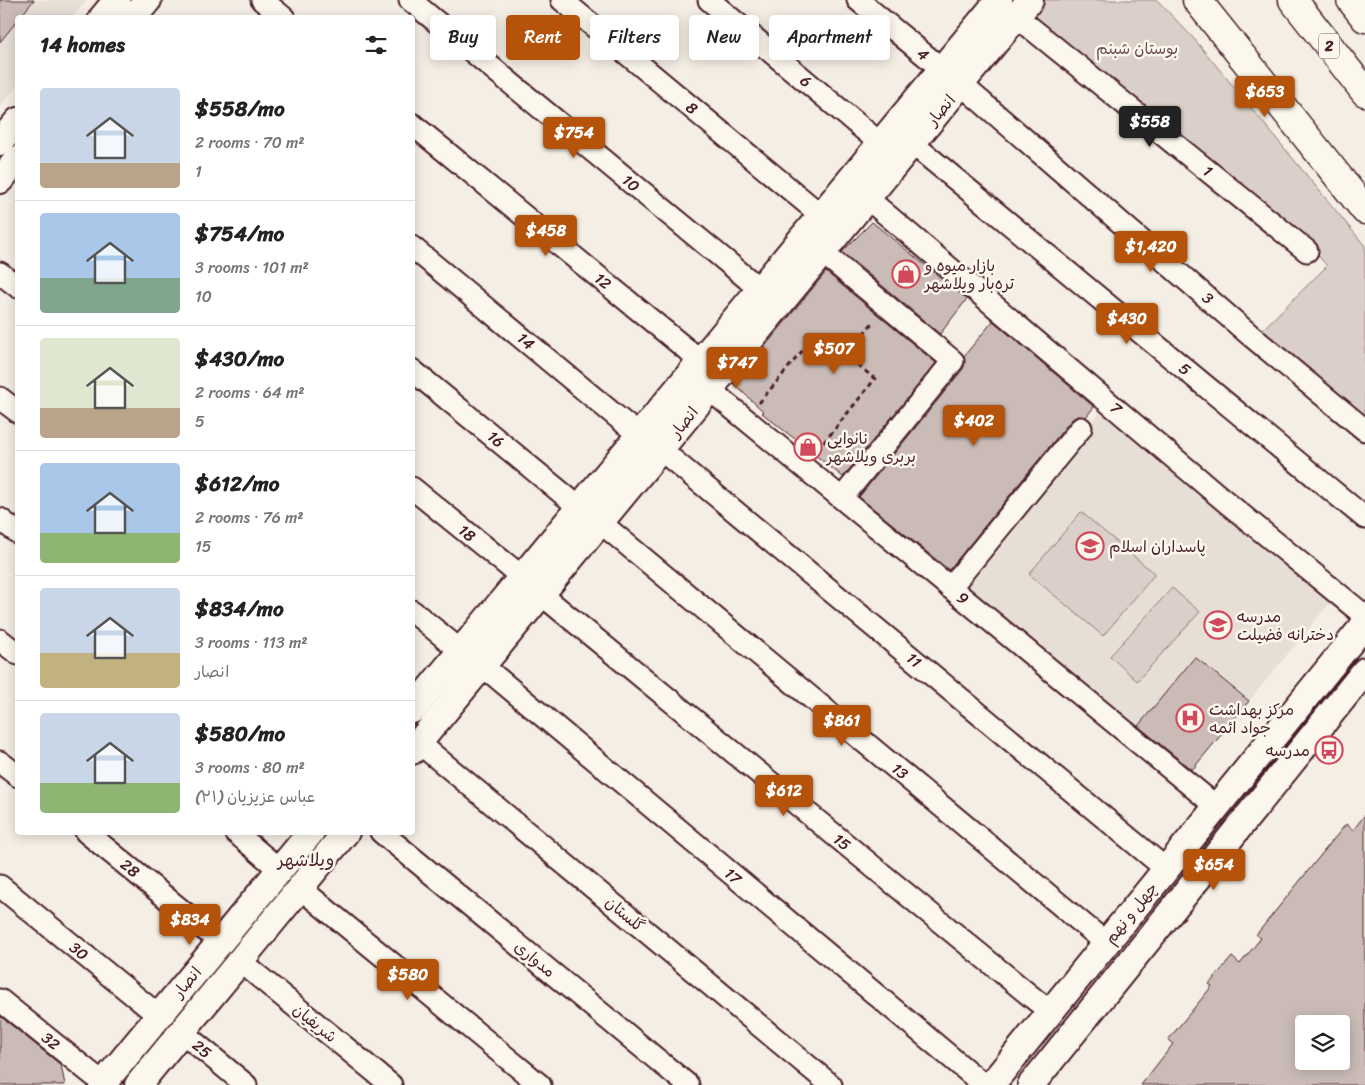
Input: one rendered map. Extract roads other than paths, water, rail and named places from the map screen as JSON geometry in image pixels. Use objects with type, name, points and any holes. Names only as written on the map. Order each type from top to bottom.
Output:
[{"type":"main road","points":[[1197,0],[1365,210]]},
{"type":"main road","name":"2","points":[[1293,0],[1365,92]]},
{"type":"main road","points":[[1351,0],[1365,18]]},
{"type":"street","points":[[262,0],[280,15]]},
{"type":"street","name":"10","points":[[410,0],[761,290]]},
{"type":"street","name":"8","points":[[562,0],[822,216]]},
{"type":"street","name":"6","points":[[708,0],[881,144]]},
{"type":"street","name":"4","points":[[858,0],[952,77]]},
{"type":"street","name":"انصار","points":[[651,443],[702,362],[881,144],[952,77],[1015,5]]},
{"type":"street","name":"1","points":[[1015,5],[1307,251]]},
{"type":"street","points":[[114,15],[133,10]]},
{"type":"street","name":"انصار","points":[[415,706],[522,578],[590,515],[651,443],[710,390],[913,144],[952,77]]},
{"type":"street","name":"3","points":[[952,77],[1250,335],[1365,430]]},
{"type":"street","name":"12","points":[[415,126],[702,362]]},
{"type":"street","points":[[10,162],[15,136]]},
{"type":"street","name":"5","points":[[913,144],[1365,518]]},
{"type":"street","name":"7","points":[[868,199],[1226,502],[1365,616]]},
{"type":"street","name":"14","points":[[415,249],[651,443]]},
{"type":"street","points":[[823,253],[953,361],[842,498]]},
{"type":"street","points":[[0,273],[15,285]]},
{"type":"street","name":"16","points":[[415,372],[590,515]]},
{"type":"street","name":"9","points":[[710,390],[1216,807]]},
{"type":"street","points":[[0,398],[15,410]]},
{"type":"street","points":[[950,588],[1082,428]]},
{"type":"street","name":"11","points":[[651,443],[1166,869]]},
{"type":"street","name":"18","points":[[415,490],[522,578]]},
{"type":"street","name":"انصار","points":[[416,747],[542,595],[590,515]]},
{"type":"street","name":"13","points":[[590,515],[1106,943]]},
{"type":"street","points":[[0,519],[15,531]]},
{"type":"street","name":"15","points":[[542,595],[1050,1012]]},
{"type":"street","points":[[415,613],[461,651]]},
{"type":"street","name":"چهل و نهم","points":[[991,1085],[1365,624]]},
{"type":"street","points":[[0,640],[15,652]]},
{"type":"street","name":"17","points":[[483,666],[984,1085]]},
{"type":"street","name":"چهل و نهم","points":[[1031,1085],[1365,671]]},
{"type":"street","name":"گلستان","points":[[416,747],[832,1085]]},
{"type":"street","points":[[0,762],[15,774]]},
{"type":"street","name":"28","points":[[90,835],[220,942]]},
{"type":"street","points":[[239,835],[280,870]]},
{"type":"street","name":"انصار","points":[[102,1084],[309,835]]},
{"type":"street","name":"انصار","points":[[138,1085],[344,835]]},
{"type":"street","name":"مدواری","points":[[385,835],[688,1085]]},
{"type":"street","name":"30","points":[[0,886],[159,1016]]},
{"type":"street","points":[[300,888],[540,1085]]},
{"type":"street","name":"شریفیان","points":[[240,961],[391,1085]]},
{"type":"street","name":"32","points":[[0,1000],[102,1084]]},
{"type":"street","name":"25","points":[[182,1032],[246,1085]]},
{"type":"place","name":"بازار میوه و تره‌بار ویلاشهر","points":[[906,274]]},
{"type":"place","name":"نانوایی بربری ویلاشهر","points":[[808,447]]},
{"type":"place","name":"پاسداران اسلام","points":[[1090,546]]},
{"type":"place","name":"مدرسه دخترانه فضیلت","points":[[1218,625]]},
{"type":"place","name":"مرکز بهداشت جواد ائمه","points":[[1190,718]]},
{"type":"place","name":"مدرسه","points":[[1329,750]]},
{"type":"district","name":"ویلاشهر","points":[[306,860]]},
{"type":"park label","name":"بوستان شبنم","points":[[1137,48]]}]
